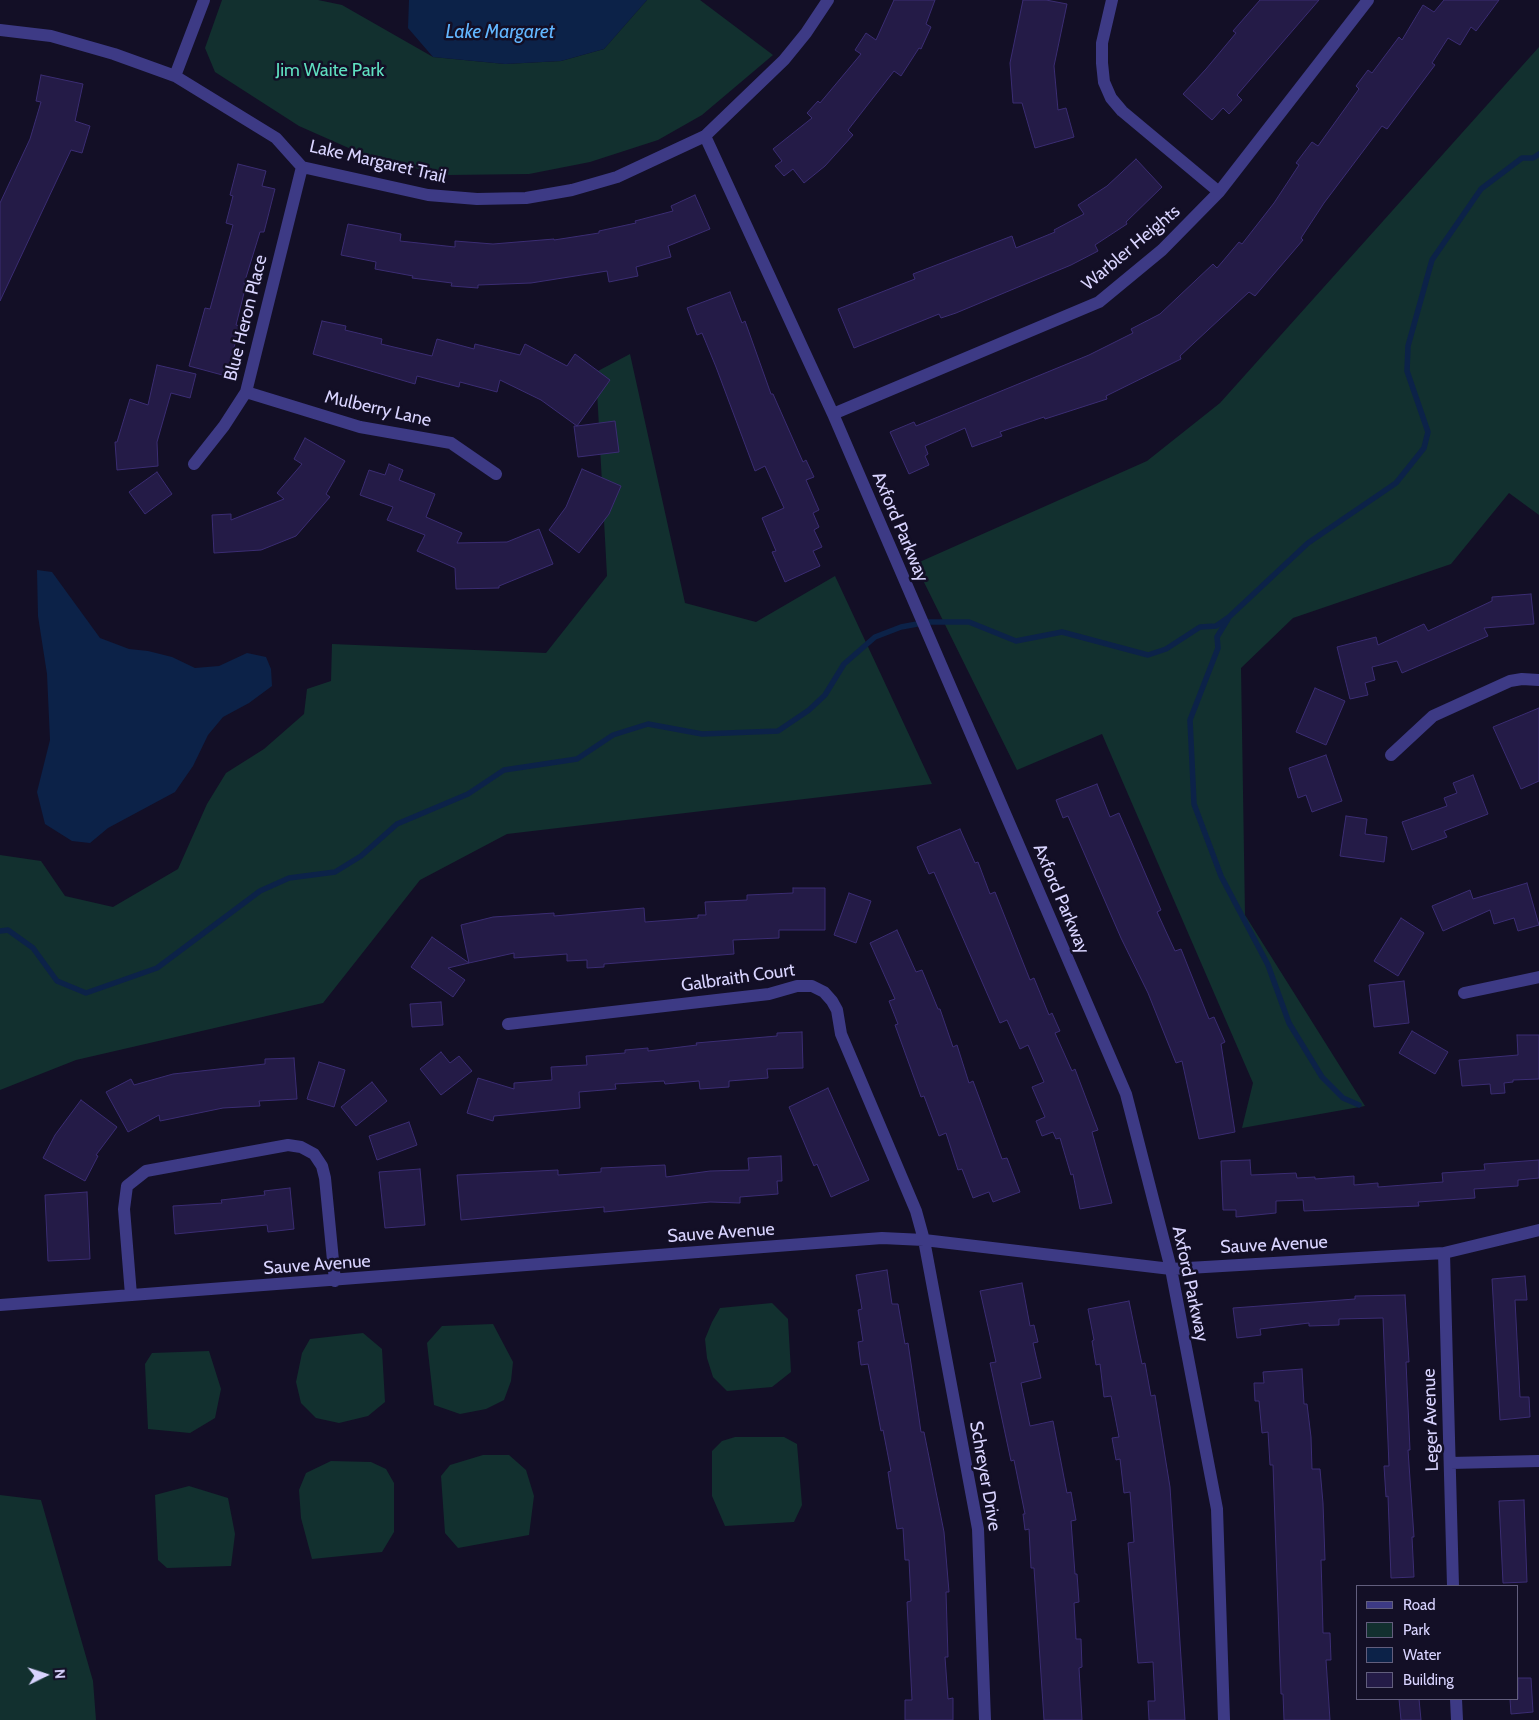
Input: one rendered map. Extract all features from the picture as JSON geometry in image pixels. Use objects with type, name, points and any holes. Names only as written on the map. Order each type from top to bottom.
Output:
[{"type":"street","points":[[175,76],[204,0]]},
{"type":"street","name":"Lake Margaret Trail","points":[[0,30],[50,36],[114,54],[175,76],[276,138],[302,167],[428,195],[478,199],[526,198],[572,190],[617,177],[705,136],[784,60],[806,33],[828,0]]},
{"type":"street","points":[[1112,0],[1102,43],[1104,82],[1111,98],[1122,111],[1219,192]]},
{"type":"street","name":"Warbler Heights","points":[[833,414],[1099,302],[1162,250],[1219,192],[1368,0]]},
{"type":"street","name":"Axford Parkway","points":[[705,136],[833,414],[1126,1094],[1171,1269],[1217,1509],[1224,1720]]},
{"type":"street","name":"Blue Heron Place","points":[[194,464],[224,426],[246,392],[302,167]]},
{"type":"street","name":"Mulberry Lane","points":[[246,392],[360,427],[452,443],[496,474]]},
{"type":"street","points":[[1391,754],[1433,716],[1510,681],[1539,680]]},
{"type":"street","points":[[1464,994],[1539,976]]},
{"type":"street","name":"Galbraith Court","points":[[508,1024],[769,994],[797,986],[812,986],[824,992],[837,1010],[842,1034],[916,1211],[924,1240]]},
{"type":"street","points":[[131,1295],[124,1197],[127,1186],[131,1182],[146,1171],[288,1145],[301,1147],[314,1154],[322,1166],[325,1178],[335,1281]]},
{"type":"street","name":"Sauve Avenue","points":[[0,1305],[882,1238],[924,1240],[1171,1269],[1444,1253],[1539,1230]]},
{"type":"street","name":"Schreyer Drive","points":[[924,1240],[978,1529],[985,1720]]},
{"type":"street","name":"Leger Avenue","points":[[1444,1253],[1453,1585]]},
{"type":"street","points":[[1450,1463],[1539,1461]]},
{"type":"street","points":[[1456,1700],[1457,1720]]},
{"type":"green space","name":"Jim Waite Park","points":[[222,0],[318,0],[342,5],[433,57],[505,64],[561,61],[604,49],[647,0],[700,0],[773,55],[702,115],[658,140],[590,162],[529,174],[449,175],[378,161],[299,126],[215,72],[205,48]]},
{"type":"green space","points":[[1539,47],[1539,515],[1509,493],[1451,564],[1293,618],[1241,668],[1245,915],[1365,1106],[1242,1128],[1253,1083],[1102,734],[1017,770],[915,564],[1147,461],[1220,403]]},
{"type":"green space","points":[[630,354],[685,603],[756,622],[835,576],[932,784],[507,834],[420,880],[323,1003],[76,1060],[0,1090],[0,855],[41,861],[65,896],[113,907],[178,869],[207,804],[226,773],[264,749],[304,714],[307,689],[331,681],[332,644],[546,653],[607,576],[596,372]]},
{"type":"green space","points":[[772,1303],[788,1319],[791,1372],[772,1387],[727,1391],[713,1377],[707,1358],[705,1339],[712,1322],[720,1308]]},
{"type":"green space","points":[[493,1324],[513,1362],[511,1381],[504,1400],[486,1409],[460,1414],[434,1405],[427,1343],[442,1326]]},
{"type":"green space","points":[[363,1333],[382,1349],[385,1402],[368,1416],[339,1423],[316,1418],[301,1403],[296,1382],[302,1353],[310,1339]]},
{"type":"green space","points":[[209,1351],[221,1389],[215,1418],[190,1433],[148,1429],[145,1364],[152,1353]]},
{"type":"green space","points":[[735,1437],[784,1437],[797,1444],[802,1505],[794,1522],[725,1526],[712,1496],[712,1451],[722,1441]]},
{"type":"green space","points":[[483,1455],[509,1455],[526,1470],[534,1496],[529,1535],[458,1548],[445,1533],[441,1476],[450,1465]]},
{"type":"green space","points":[[331,1461],[371,1462],[386,1469],[394,1483],[394,1532],[382,1552],[312,1559],[301,1518],[299,1490],[306,1473]]},
{"type":"green space","points":[[189,1486],[228,1498],[235,1534],[231,1566],[167,1568],[158,1560],[155,1495]]},
{"type":"green space","points":[[0,1495],[41,1500],[93,1681],[96,1720],[0,1720]]},
{"type":"water","name":"Lake Margaret","points":[[409,0],[647,0],[604,49],[561,61],[505,64],[433,57],[408,28]]},
{"type":"water","points":[[37,570],[52,572],[100,638],[129,649],[148,651],[172,657],[195,668],[219,666],[247,653],[266,657],[271,669],[272,686],[249,703],[223,717],[208,735],[193,766],[175,792],[108,828],[90,843],[72,841],[45,824],[37,792],[50,740],[47,674],[38,616]]},
{"type":"building","points":[[894,0],[935,0],[926,24],[931,27],[921,49],[919,48],[901,76],[894,71],[848,130],[853,135],[825,166],[804,183],[793,169],[784,176],[775,166],[782,161],[773,149],[812,118],[807,113],[818,101],[820,103],[861,54],[855,50],[866,33],[876,40]]},
{"type":"building","points":[[1023,0],[1046,0],[1067,4],[1054,66],[1058,110],[1066,108],[1074,137],[1035,148],[1022,103],[1013,103],[1010,63]]},
{"type":"building","points":[[1260,0],[1319,0],[1237,95],[1242,100],[1229,114],[1223,108],[1212,120],[1183,94],[1236,33],[1233,31]]},
{"type":"building","points":[[1444,0],[1499,0],[1476,31],[1471,27],[1460,45],[1448,38],[1432,63],[1435,65],[1387,129],[1382,126],[1324,203],[1301,238],[1303,240],[1255,296],[1249,292],[1180,356],[1181,359],[1106,396],[1107,399],[1000,432],[1002,436],[972,447],[965,428],[925,446],[928,454],[925,456],[929,465],[909,474],[890,432],[914,422],[916,426],[1089,355],[1133,333],[1131,329],[1160,314],[1213,264],[1217,268],[1239,242],[1242,244],[1274,203],[1299,165],[1296,163],[1312,142],[1318,146],[1359,89],[1356,86],[1368,70],[1372,73],[1399,37],[1402,40],[1423,5],[1434,12]]},
{"type":"building","points":[[41,75],[83,84],[75,121],[90,126],[82,153],[71,150],[0,301],[0,203],[30,139],[41,102],[36,101]]},
{"type":"building","points":[[1136,159],[1162,187],[1126,222],[1127,224],[1095,245],[1098,251],[1071,265],[956,313],[941,318],[939,314],[854,348],[838,309],[915,279],[913,274],[1012,236],[1016,248],[1055,232],[1054,230],[1084,214],[1078,205],[1107,186]]},
{"type":"building","points":[[238,164],[266,171],[262,186],[275,189],[264,232],[260,232],[244,284],[246,285],[236,325],[240,326],[226,376],[189,366],[205,308],[210,309],[233,225],[226,223],[233,196],[230,195]]},
{"type":"building","points":[[695,195],[710,229],[668,246],[671,257],[636,267],[638,276],[609,282],[607,271],[531,283],[478,285],[478,288],[451,286],[452,283],[412,278],[413,276],[375,269],[376,262],[341,255],[348,224],[401,234],[400,241],[455,247],[455,241],[493,244],[554,240],[599,233],[599,231],[636,223],[635,221],[673,211],[671,206]]},
{"type":"building","points":[[730,292],[742,323],[745,321],[771,394],[773,394],[803,462],[806,460],[814,477],[806,480],[819,510],[813,513],[819,527],[814,530],[822,547],[813,551],[820,566],[785,582],[772,552],[776,551],[762,518],[784,508],[765,466],[755,471],[702,333],[697,335],[687,308]]},
{"type":"building","points":[[322,321],[346,326],[345,330],[382,339],[381,344],[432,356],[437,339],[474,349],[475,344],[520,355],[525,344],[567,366],[575,354],[610,380],[577,426],[541,400],[500,380],[497,392],[460,382],[459,387],[417,376],[415,384],[313,354]]},
{"type":"building","points":[[157,365],[196,374],[190,398],[171,393],[157,442],[158,466],[117,470],[115,442],[117,442],[130,399],[148,405]]},
{"type":"building","points":[[615,421],[619,452],[578,457],[574,426]]},
{"type":"building","points":[[305,438],[345,461],[326,494],[330,497],[296,536],[261,550],[214,553],[212,515],[231,514],[231,520],[284,499],[277,493],[302,464],[294,459]]},
{"type":"building","points":[[389,464],[403,470],[399,480],[435,494],[426,517],[462,533],[457,543],[507,542],[539,529],[553,564],[499,586],[499,588],[456,589],[455,568],[417,551],[425,535],[387,520],[393,507],[360,495],[369,470],[385,475]]},
{"type":"building","points":[[582,469],[621,486],[609,514],[579,553],[549,530],[566,507]]},
{"type":"building","points":[[157,472],[172,494],[145,514],[129,492]]},
{"type":"building","points":[[1531,594],[1534,624],[1484,628],[1488,636],[1402,673],[1397,661],[1372,667],[1375,680],[1365,683],[1368,695],[1350,699],[1337,647],[1376,637],[1378,645],[1424,624],[1428,631],[1492,601],[1492,597]]},
{"type":"building","points":[[1315,688],[1345,701],[1326,745],[1296,732]]},
{"type":"building","points":[[1539,708],[1539,781],[1521,789],[1493,727]]},
{"type":"building","points":[[1326,755],[1342,801],[1312,812],[1306,795],[1298,798],[1289,768]]},
{"type":"building","points":[[1473,775],[1488,814],[1444,831],[1447,837],[1412,850],[1402,822],[1447,806],[1444,798],[1457,793],[1453,783]]},
{"type":"building","points":[[1097,784],[1110,817],[1119,813],[1161,910],[1157,912],[1175,951],[1181,949],[1209,1019],[1214,1017],[1225,1042],[1221,1044],[1235,1132],[1199,1139],[1182,1061],[1176,1063],[1148,993],[1121,938],[1068,816],[1063,818],[1056,800]]},
{"type":"building","points":[[1346,816],[1367,819],[1365,834],[1387,837],[1384,862],[1340,856]]},
{"type":"building","points":[[960,829],[975,863],[978,862],[990,894],[995,892],[1030,980],[1034,978],[1049,1015],[1052,1013],[1060,1031],[1055,1033],[1072,1071],[1075,1069],[1098,1130],[1092,1132],[1112,1203],[1080,1209],[1073,1174],[1071,1175],[1060,1138],[1056,1139],[1053,1132],[1042,1136],[1036,1121],[1045,1117],[1032,1087],[1044,1082],[1028,1045],[1020,1049],[1007,1020],[1000,1023],[934,872],[929,874],[917,847]]},
{"type":"building","points":[[1527,883],[1539,925],[1518,931],[1514,918],[1494,924],[1490,910],[1443,931],[1432,906],[1470,890],[1473,899]]},
{"type":"building","points":[[793,888],[825,888],[825,930],[779,930],[779,938],[733,940],[734,954],[604,964],[604,967],[587,968],[587,960],[567,961],[567,954],[514,958],[514,953],[469,963],[461,925],[493,917],[554,913],[554,916],[644,908],[645,922],[698,918],[698,915],[706,915],[705,902],[747,900],[747,895],[793,893]]},
{"type":"building","points":[[849,893],[871,901],[856,943],[834,935]]},
{"type":"building","points":[[1401,918],[1424,933],[1398,976],[1374,961]]},
{"type":"building","points":[[897,930],[916,972],[922,970],[938,1009],[940,1009],[953,1047],[957,1045],[969,1083],[973,1081],[1002,1159],[1007,1158],[1020,1192],[993,1202],[989,1192],[973,1198],[962,1169],[958,1170],[946,1133],[939,1136],[924,1096],[921,1097],[895,1025],[898,1024],[889,1001],[895,999],[870,943]]},
{"type":"building","points":[[432,937],[469,963],[448,968],[465,980],[453,997],[411,967]]},
{"type":"building","points":[[1404,981],[1409,1023],[1374,1027],[1369,985]]},
{"type":"building","points":[[441,1002],[443,1025],[412,1027],[410,1004]]},
{"type":"building","points":[[1412,1031],[1448,1052],[1435,1074],[1399,1053]]},
{"type":"building","points":[[802,1032],[803,1068],[767,1069],[768,1078],[729,1081],[729,1087],[700,1089],[699,1081],[665,1084],[664,1081],[615,1084],[616,1089],[579,1092],[580,1108],[494,1116],[493,1121],[467,1113],[478,1078],[514,1089],[514,1083],[552,1080],[551,1067],[587,1065],[586,1056],[625,1053],[625,1050],[648,1048],[648,1051],[697,1045],[696,1043],[777,1036],[777,1033]]},
{"type":"building","points":[[1517,1035],[1539,1035],[1539,1079],[1513,1080],[1513,1082],[1504,1083],[1505,1093],[1491,1094],[1490,1084],[1462,1086],[1459,1060],[1518,1055]]},
{"type":"building","points":[[441,1052],[450,1063],[459,1056],[472,1071],[441,1095],[420,1069]]},
{"type":"building","points":[[294,1058],[297,1099],[259,1101],[260,1106],[223,1108],[160,1121],[159,1115],[128,1132],[106,1092],[131,1079],[134,1085],[173,1074],[265,1064],[265,1059]]},
{"type":"building","points":[[319,1062],[345,1070],[334,1107],[307,1099]]},
{"type":"building","points":[[372,1082],[387,1101],[356,1126],[341,1107]]},
{"type":"building","points":[[828,1088],[869,1180],[831,1197],[817,1164],[814,1166],[789,1107]]},
{"type":"building","points":[[81,1100],[117,1127],[96,1155],[98,1156],[85,1181],[43,1158],[55,1135]]},
{"type":"building","points":[[409,1122],[417,1145],[377,1160],[369,1136]]},
{"type":"building","points":[[781,1156],[782,1181],[777,1181],[778,1194],[740,1197],[740,1203],[710,1202],[604,1212],[604,1207],[461,1220],[457,1175],[558,1170],[558,1175],[601,1172],[601,1168],[665,1165],[666,1177],[710,1171],[749,1170],[748,1158]]},
{"type":"building","points":[[1250,1160],[1251,1175],[1296,1173],[1297,1178],[1315,1177],[1315,1179],[1354,1176],[1354,1185],[1378,1183],[1378,1187],[1443,1182],[1442,1173],[1485,1170],[1484,1164],[1539,1160],[1539,1178],[1518,1180],[1518,1186],[1474,1189],[1475,1198],[1418,1202],[1419,1206],[1304,1211],[1303,1200],[1276,1201],[1276,1213],[1236,1217],[1236,1210],[1223,1210],[1221,1161]]},
{"type":"building","points":[[420,1169],[425,1225],[385,1228],[379,1172]]},
{"type":"building","points":[[290,1188],[294,1229],[268,1232],[267,1225],[175,1234],[173,1206],[222,1203],[221,1200],[265,1195],[264,1191]]},
{"type":"building","points":[[87,1192],[90,1259],[48,1261],[45,1195]]},
{"type":"building","points":[[887,1270],[892,1304],[898,1304],[905,1344],[908,1343],[921,1432],[924,1432],[944,1532],[949,1592],[946,1592],[948,1657],[945,1657],[948,1699],[953,1698],[953,1720],[905,1720],[905,1700],[912,1700],[907,1602],[911,1601],[909,1560],[905,1560],[903,1528],[897,1529],[888,1472],[891,1471],[868,1364],[861,1365],[858,1342],[863,1341],[858,1310],[862,1309],[856,1275]]},
{"type":"building","points":[[1525,1276],[1527,1300],[1515,1300],[1520,1397],[1529,1397],[1530,1417],[1500,1420],[1492,1279]]},
{"type":"building","points":[[1022,1283],[1030,1326],[1034,1325],[1038,1342],[1033,1343],[1041,1378],[1021,1383],[1030,1426],[1053,1421],[1067,1493],[1071,1492],[1076,1520],[1071,1521],[1079,1602],[1074,1603],[1076,1639],[1081,1639],[1082,1667],[1079,1668],[1082,1720],[1044,1720],[1034,1568],[1031,1568],[1029,1529],[1025,1530],[1023,1514],[1025,1514],[1014,1460],[1011,1461],[990,1363],[996,1362],[980,1291]]},
{"type":"building","points":[[1405,1295],[1409,1362],[1406,1362],[1410,1450],[1408,1450],[1414,1537],[1412,1537],[1414,1577],[1391,1578],[1388,1496],[1386,1497],[1384,1466],[1389,1466],[1383,1318],[1339,1319],[1339,1325],[1309,1326],[1309,1323],[1260,1329],[1261,1335],[1237,1338],[1233,1308],[1355,1299],[1355,1296]]},
{"type":"building","points":[[1129,1301],[1142,1364],[1145,1363],[1151,1396],[1155,1395],[1170,1487],[1185,1720],[1149,1720],[1148,1701],[1155,1701],[1153,1662],[1138,1663],[1128,1543],[1134,1542],[1130,1492],[1124,1493],[1120,1459],[1116,1460],[1112,1438],[1119,1437],[1111,1396],[1104,1397],[1100,1364],[1096,1365],[1092,1341],[1094,1340],[1088,1309]]},
{"type":"building","points":[[1302,1369],[1304,1404],[1307,1404],[1311,1437],[1312,1469],[1320,1469],[1323,1503],[1325,1560],[1321,1560],[1323,1633],[1330,1633],[1331,1660],[1326,1660],[1330,1720],[1284,1720],[1283,1694],[1281,1694],[1273,1465],[1270,1465],[1268,1432],[1262,1433],[1259,1401],[1255,1401],[1254,1383],[1264,1383],[1263,1372]]},
{"type":"building","points":[[1524,1500],[1527,1582],[1503,1583],[1499,1501]]},
{"type":"building","points":[[1519,1678],[1531,1678],[1533,1712],[1511,1714],[1510,1700],[1519,1700]]},
{"type":"building","points":[[1399,1700],[1419,1700],[1421,1720],[1401,1720]]},
{"type":"waterway","points":[[0,931],[8,930],[33,948],[57,981],[86,993],[157,968],[260,891],[289,878],[335,872],[361,856],[397,824],[468,794],[504,770],[577,759],[613,735],[648,724],[702,734],[778,731],[809,710],[825,695],[844,664],[875,637],[901,627],[928,622],[969,622],[1016,641],[1062,632],[1148,655],[1166,649],[1200,627],[1216,626],[1229,617],[1308,543],[1396,483],[1424,448],[1428,432],[1407,371],[1408,346],[1432,260],[1481,189],[1522,158],[1533,158],[1539,154]]},
{"type":"waterway","points":[[1228,619],[1217,637],[1218,648],[1190,720],[1194,804],[1221,876],[1268,965],[1289,1023],[1322,1077],[1343,1098],[1359,1105]]}]
